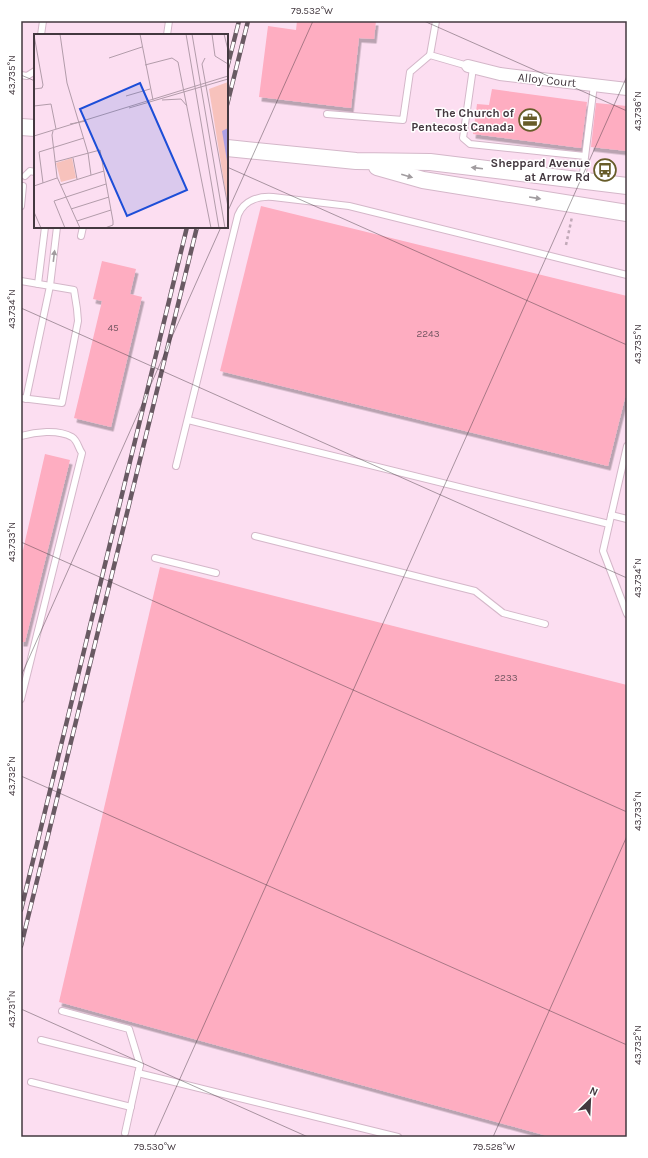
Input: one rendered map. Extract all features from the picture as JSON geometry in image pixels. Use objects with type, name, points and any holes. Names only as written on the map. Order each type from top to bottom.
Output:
[{"type":"main road","points":[[21,127],[34,128]]},
{"type":"main road","points":[[228,148],[356,161],[430,162],[627,186]]},
{"type":"main road","points":[[356,161],[422,180],[627,213]]},
{"type":"street","name":"Alloy Court","points":[[471,67],[500,74],[627,89]]},
{"type":"lane","points":[[41,34],[43,21]]},
{"type":"lane","points":[[168,34],[170,21]]},
{"type":"lane","points":[[327,114],[403,120],[410,72],[430,55],[436,21]]},
{"type":"lane","points":[[430,55],[471,67],[463,138],[470,144],[585,156]]},
{"type":"lane","points":[[21,76],[27,76],[34,72]]},
{"type":"lane","points":[[582,180],[594,85]]},
{"type":"lane","points":[[25,176],[30,171],[34,172]]},
{"type":"lane","points":[[21,206],[23,186]]},
{"type":"lane","points":[[176,466],[239,212],[247,202],[265,196],[349,206],[627,275]]},
{"type":"lane","points":[[38,284],[46,228]]},
{"type":"lane","points":[[21,281],[38,284],[50,286],[74,290],[78,321],[62,403],[23,398],[50,286],[57,228]]},
{"type":"lane","points":[[81,236],[83,228]]},
{"type":"lane","points":[[188,420],[609,524]]},
{"type":"lane","points":[[21,436],[31,433],[54,432],[66,435],[72,437],[77,442],[82,453],[21,698]]},
{"type":"lane","points":[[627,446],[603,551],[627,614]]},
{"type":"lane","points":[[611,515],[627,519]]},
{"type":"lane","points":[[255,536],[475,591],[503,613],[545,624]]},
{"type":"lane","points":[[155,558],[216,573]]},
{"type":"lane","points":[[62,1011],[129,1029],[140,1065],[125,1133]]},
{"type":"lane","points":[[41,1040],[140,1065]]},
{"type":"lane","points":[[138,1073],[398,1137]]},
{"type":"lane","points":[[31,1082],[131,1107]]},
{"type":"path","points":[[566,245],[572,214]]},
{"type":"building","points":[[297,21],[376,21],[374,39],[359,38],[351,108],[259,97],[268,26],[296,30]]},
{"type":"building","name":"The Church of Pentecost Canada","points":[[492,89],[587,102],[581,148],[473,134],[477,104],[489,105]]},
{"type":"building","points":[[596,103],[627,106],[627,151],[591,147]]},
{"type":"building","points":[[261,206],[627,296],[627,390],[608,466],[220,371]]},
{"type":"building","points":[[102,261],[136,269],[130,294],[142,297],[111,427],[74,418],[102,301],[93,299]]},
{"type":"building","points":[[45,454],[70,460],[25,642],[21,642],[21,549],[23,550]]},
{"type":"building","points":[[160,567],[627,685],[627,1137],[551,1137],[59,1002]]},
{"type":"railway","points":[[228,64],[239,21]]},
{"type":"railway","points":[[228,101],[248,21]]},
{"type":"railway","points":[[21,910],[187,228]]},
{"type":"railway","points":[[21,946],[197,228]]},
{"type":"place","name":"The Church of Pentecost Canada","points":[[530,120]]},
{"type":"place","name":"Sheppard Avenue at Arrow Rd","points":[[605,170]]}]
